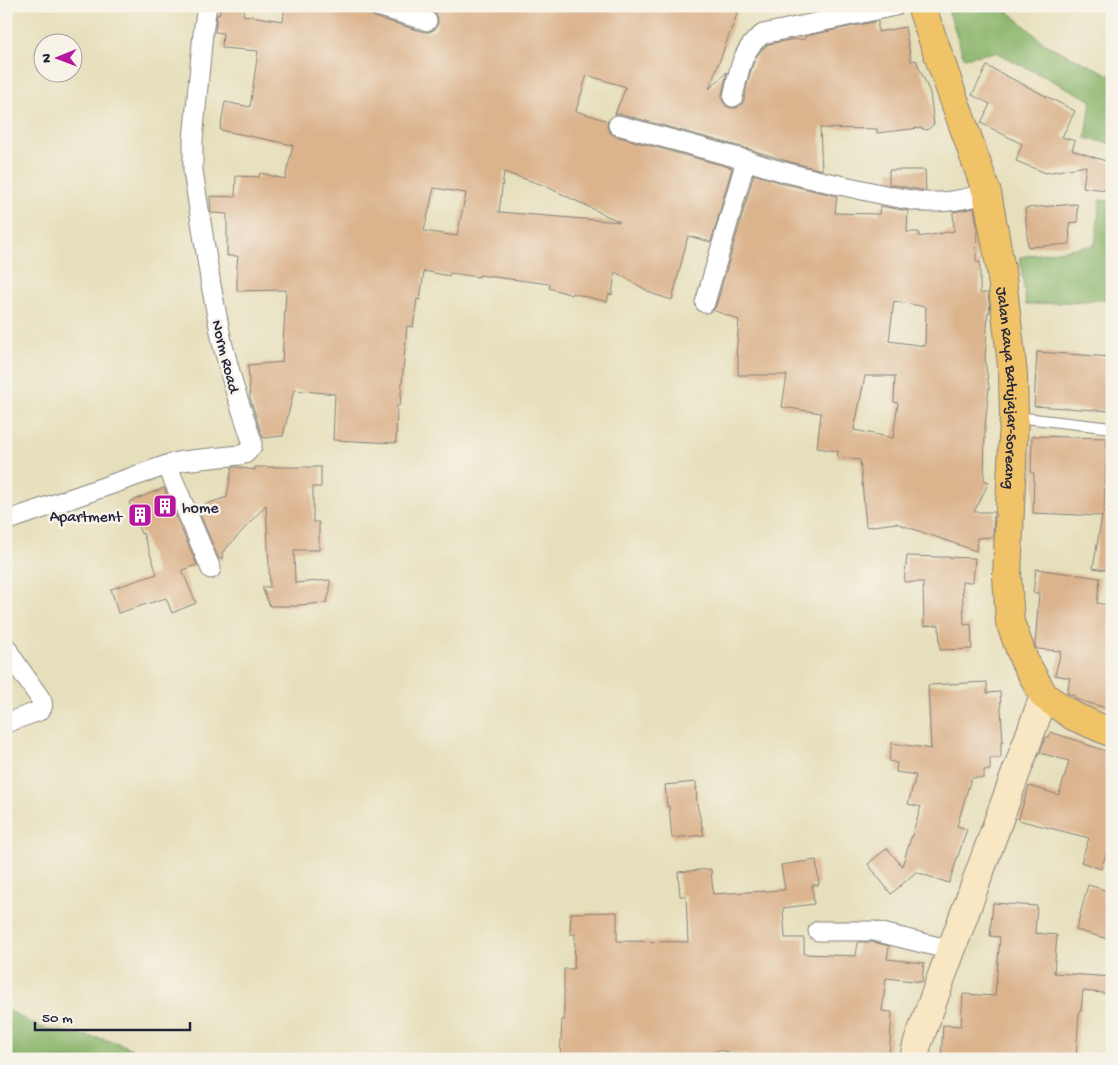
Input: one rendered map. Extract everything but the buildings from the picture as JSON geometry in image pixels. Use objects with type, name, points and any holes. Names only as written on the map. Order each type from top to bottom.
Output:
[{"type":"highway","name":"Jalan Raya Batujajar-Soreang","points":[[921,6],[987,194],[1001,270],[1013,374],[1014,417],[1007,576],[1010,622],[1024,660],[1044,696],[1073,716],[1112,733]]},
{"type":"street","name":"Norm Road","points":[[6,521],[167,464],[245,454],[252,446],[222,342],[193,171],[192,140],[207,6]]},
{"type":"street","points":[[377,6],[427,21]]},
{"type":"street","points":[[733,97],[746,51],[753,41],[763,34],[895,6]]},
{"type":"street","points":[[618,125],[746,160],[764,167],[897,197],[926,202],[958,201],[987,194]]},
{"type":"street","points":[[706,303],[746,160]]},
{"type":"street","points":[[167,464],[211,569]]},
{"type":"street","points":[[6,647],[43,704],[42,709],[39,711],[6,723]]},
{"type":"street","points":[[914,1059],[917,1045],[951,950],[1044,696]]},
{"type":"street","points":[[818,931],[874,931],[951,950]]},
{"type":"lane","points":[[1014,417],[1112,428]]},
{"type":"green space","points":[[947,6],[1009,6],[1009,12],[1045,44],[1112,76],[1112,144],[1086,138],[1091,100],[995,52],[964,58]]},
{"type":"green space","points":[[1100,200],[1112,201],[1112,299],[1026,305],[1020,257],[1095,245]]},
{"type":"green space","points":[[6,1010],[41,1027],[112,1041],[136,1052],[142,1059],[6,1059]]},
{"type":"place","name":"home","points":[[165,506]]},
{"type":"place","name":"Apartment","points":[[140,515]]}]
